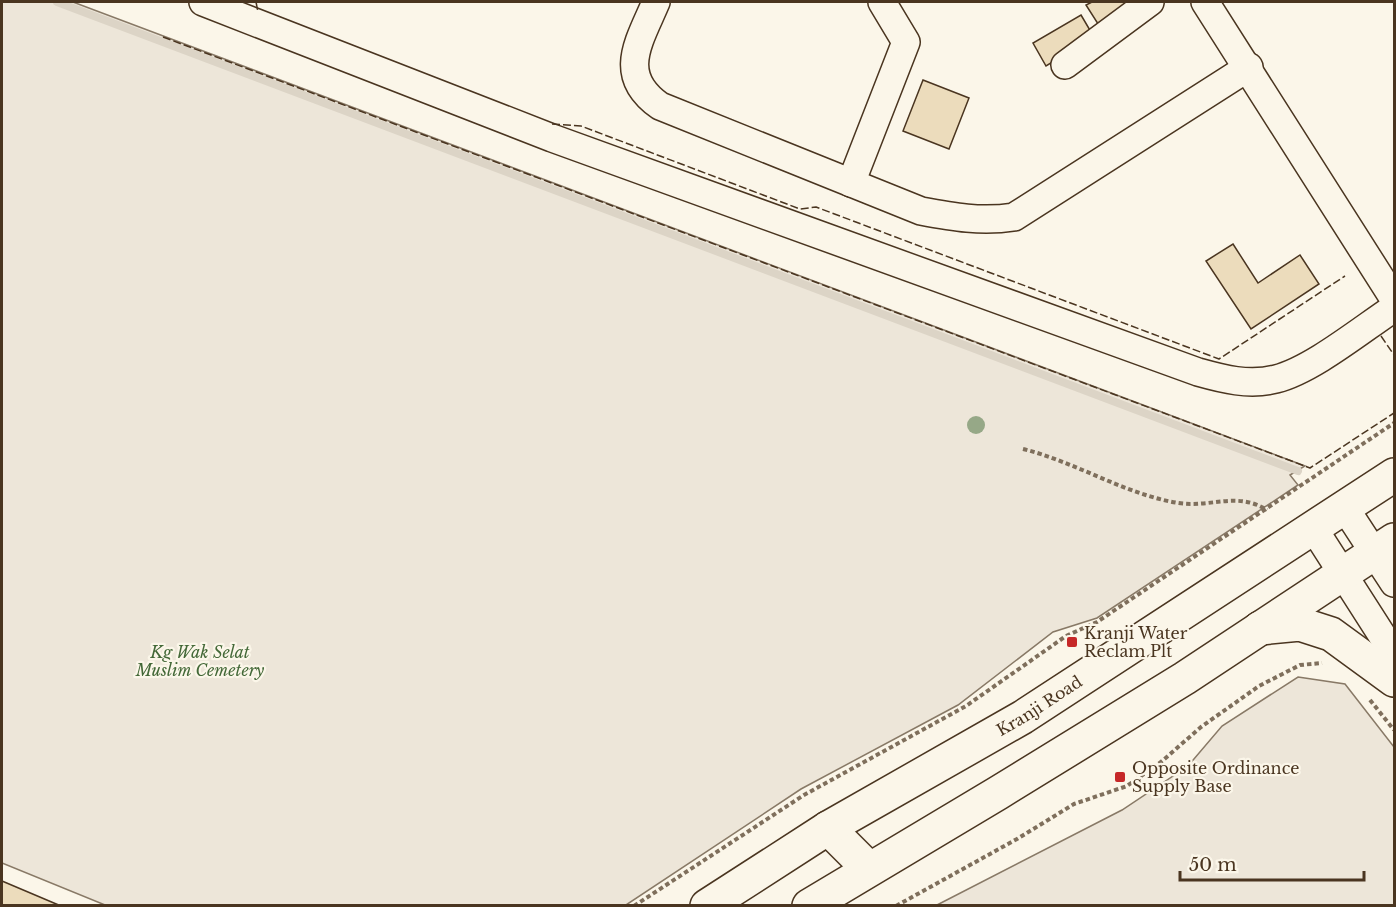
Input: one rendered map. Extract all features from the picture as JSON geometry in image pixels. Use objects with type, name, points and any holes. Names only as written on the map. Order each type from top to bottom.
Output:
[{"type":"main road","name":"Kranji Road","points":[[707,906],[828,828],[1023,717],[1395,475]]},
{"type":"main road","points":[[809,906],[869,868],[998,794],[1185,678],[1384,546]]},
{"type":"main road","points":[[1259,628],[1300,624],[1331,634],[1395,680]]},
{"type":"main road","points":[[828,828],[869,868]]},
{"type":"street","points":[[203,2],[552,138],[1187,368],[1229,381],[1275,380],[1298,370],[1395,308]]},
{"type":"street","points":[[656,2],[638,45],[635,62],[636,79],[643,94],[660,106],[921,211],[960,219],[989,221],[1014,217],[1249,67]]},
{"type":"street","points":[[851,183],[906,42],[882,2]]},
{"type":"street","points":[[1065,65],[1150,2]]},
{"type":"street","points":[[1213,4],[1249,67],[1395,299]]},
{"type":"street","points":[[1345,508],[1384,546],[1395,583]]},
{"type":"street","points":[[1314,529],[1395,654]]},
{"type":"path","points":[[634,906],[804,795],[966,706],[1066,636],[1097,622],[1395,423]]},
{"type":"path","points":[[1023,449],[1048,455],[1128,489],[1163,500],[1195,504],[1224,500],[1253,501],[1267,510]]},
{"type":"path","points":[[896,906],[1017,840],[1074,804],[1127,786],[1161,762],[1201,727],[1259,686],[1300,665],[1322,663]]},
{"type":"green space","name":"Kg Wak Selat Muslim Cemetery","points":[[2,2],[73,2],[1305,466],[1290,475],[1298,485],[1097,618],[1053,632],[958,705],[801,789],[626,905],[105,905],[2,863]]},
{"type":"green space","points":[[1298,677],[1345,684],[1394,747],[1394,905],[937,905],[1122,810],[1188,766],[1222,726]]},
{"type":"building","points":[[1092,2],[1141,2],[1100,27],[1086,5]]},
{"type":"building","points":[[1081,15],[1094,37],[1046,66],[1033,43]]},
{"type":"building","points":[[923,80],[969,98],[949,149],[903,131]]},
{"type":"building","points":[[1233,244],[1258,283],[1300,255],[1319,284],[1251,329],[1206,261]]},
{"type":"building","points":[[2,881],[61,906],[2,906]]},
{"type":"waterway","points":[[57,2],[1298,471]]},
{"type":"fence","points":[[256,2],[258,12]]},
{"type":"fence","points":[[163,37],[1310,468],[1394,413]]},
{"type":"fence","points":[[552,124],[581,126],[800,209],[816,207],[1219,359],[1345,276]]},
{"type":"fence","points":[[1381,336],[1394,355]]},
{"type":"place","name":"Kranji Water Reclam Plt","points":[[1072,642]]},
{"type":"place","name":"Opposite Ordinance Supply Base","points":[[1120,777]]}]
